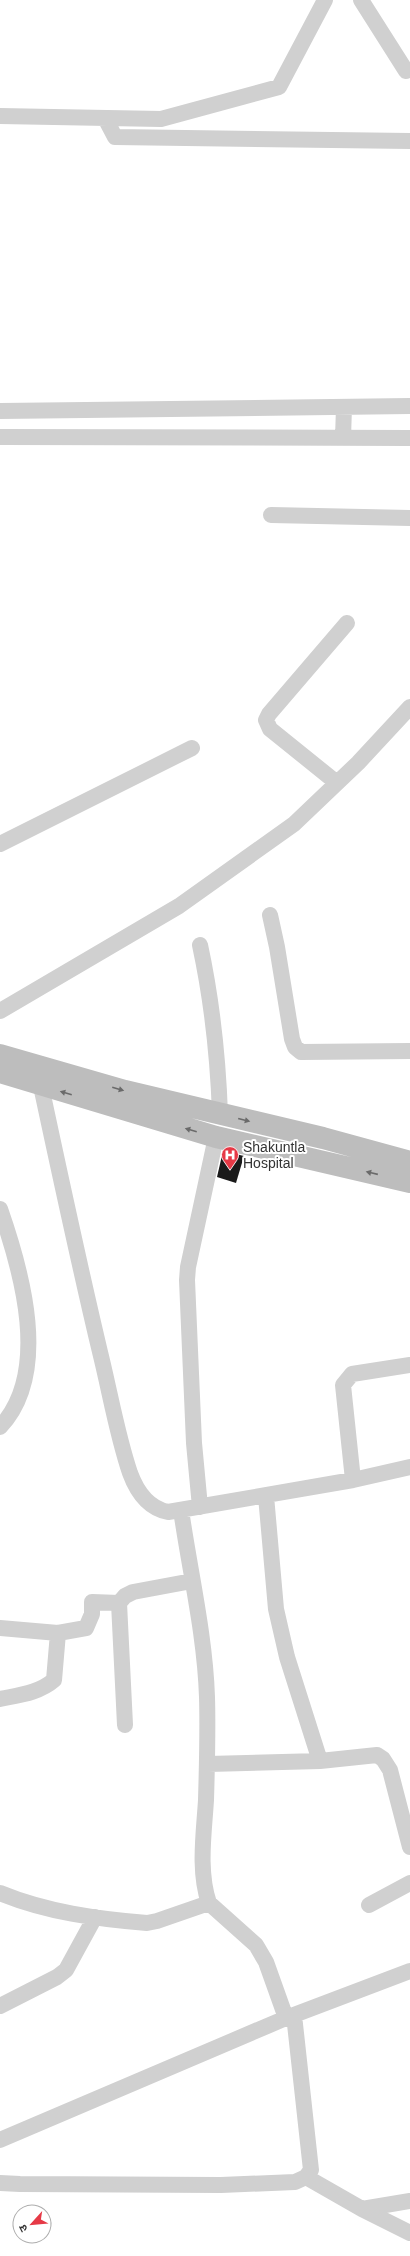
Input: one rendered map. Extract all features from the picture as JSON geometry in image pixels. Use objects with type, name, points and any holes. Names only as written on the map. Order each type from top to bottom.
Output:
[{"type":"main road","points":[[0,1055],[125,1091],[323,1138],[410,1162]]},
{"type":"main road","points":[[0,1072],[41,1086],[216,1137],[410,1182]]},
{"type":"street","points":[[0,116],[161,119],[279,87],[326,0]]},
{"type":"street","points":[[361,0],[406,71]]},
{"type":"street","points":[[105,118],[115,137],[410,141]]},
{"type":"street","points":[[0,411],[410,406]]},
{"type":"street","points":[[343,438],[344,407]]},
{"type":"street","points":[[0,438],[410,438]]},
{"type":"street","points":[[271,515],[410,518]]},
{"type":"street","points":[[337,783],[270,728],[266,720],[269,714],[347,623]]},
{"type":"street","points":[[0,1011],[179,906],[294,824],[358,763],[410,707]]},
{"type":"street","points":[[0,844],[192,748]]},
{"type":"street","points":[[270,915],[277,947],[292,1039],[295,1047],[301,1052],[410,1051]]},
{"type":"street","points":[[200,945],[210,994],[219,1074],[220,1114]]},
{"type":"street","points":[[41,1086],[72,1236],[130,1473],[146,1501],[154,1508],[168,1512],[353,1480],[410,1467]]},
{"type":"street","points":[[200,1507],[194,1443],[187,1280],[216,1137]]},
{"type":"street","points":[[0,1209],[21,1281],[26,1306],[27,1345],[23,1389],[14,1410],[0,1427]]},
{"type":"street","points":[[353,1480],[343,1385],[352,1374],[410,1365]]},
{"type":"street","points":[[266,1496],[276,1609],[287,1657],[320,1761]]},
{"type":"street","points":[[0,2183],[221,2185],[295,2182],[306,2177],[311,2170],[290,2017],[266,1962],[256,1944],[209,1903],[206,1893],[203,1865],[208,1764],[206,1688],[203,1647],[181,1510]]},
{"type":"street","points":[[125,1725],[119,1603],[125,1596],[133,1592],[192,1581]]},
{"type":"street","points":[[0,1628],[58,1633],[86,1628],[92,1614],[92,1602],[119,1603]]},
{"type":"street","points":[[0,1699],[47,1687],[54,1680],[58,1633]]},
{"type":"street","points":[[208,1764],[320,1761],[372,1754],[383,1759],[390,1770],[410,1847]]},
{"type":"street","points":[[369,1905],[410,1883]]},
{"type":"street","points":[[0,1893],[28,1905],[95,1917],[152,1922],[209,1903]]},
{"type":"street","points":[[0,2006],[50,1981],[66,1970],[95,1917]]},
{"type":"street","points":[[0,2140],[290,2017],[410,1971]]},
{"type":"street","points":[[306,2177],[362,2209],[410,2233]]},
{"type":"street","points":[[362,2209],[410,2201]]},
{"type":"building","points":[[223,1151],[244,1156],[236,1183],[217,1177]]},
{"type":"place","name":"Shakuntla Hospital","points":[[230,1170]]}]
